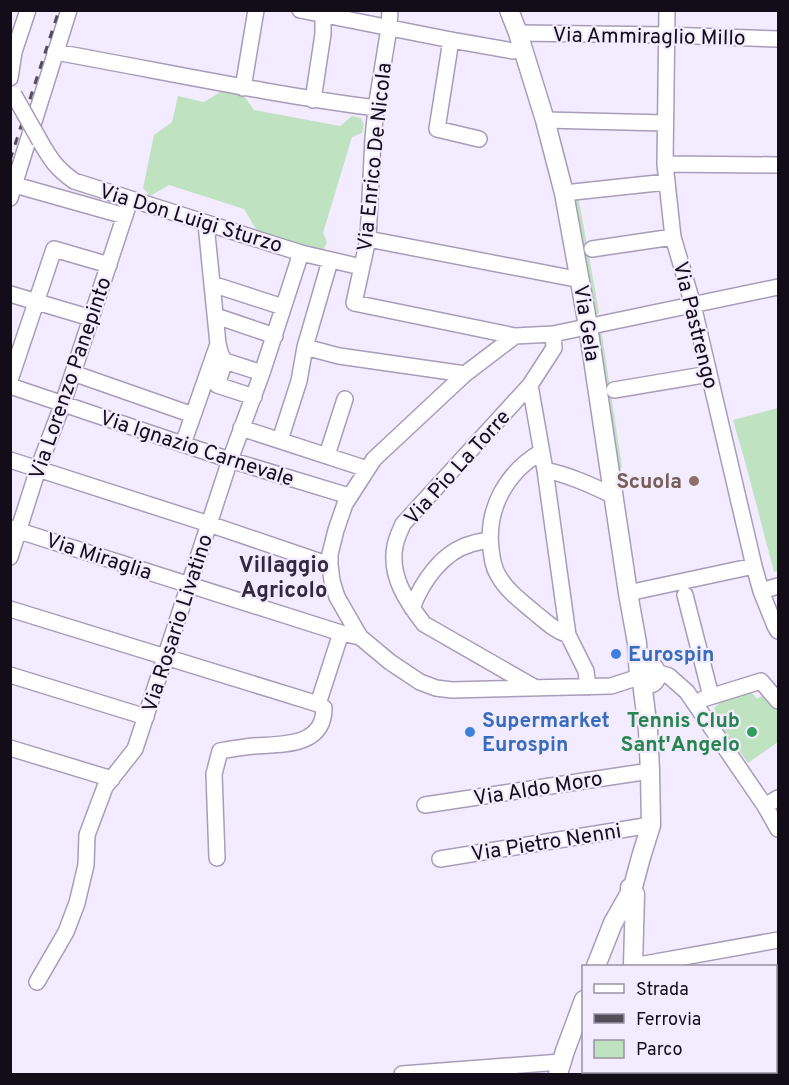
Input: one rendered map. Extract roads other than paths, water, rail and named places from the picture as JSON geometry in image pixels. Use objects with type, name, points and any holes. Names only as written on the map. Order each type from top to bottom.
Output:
[{"type":"main road","name":"Via Gela","points":[[515,24],[545,120],[564,193],[581,280],[628,593],[637,643],[648,677],[646,706]]},
{"type":"main road","points":[[633,965],[633,892],[640,857],[651,825],[646,706]]},
{"type":"main road","points":[[596,965],[614,922],[633,892]]},
{"type":"main road","points":[[560,1068],[582,1006]]},
{"type":"street","points":[[12,85],[14,52],[28,10]]},
{"type":"street","points":[[69,10],[13,191],[125,216]]},
{"type":"street","points":[[243,87],[256,10]]},
{"type":"street","name":"Via Ammiraglio Millo","points":[[300,10],[513,51],[515,24],[666,35],[778,39]]},
{"type":"street","name":"Via Enrico De Nicola","points":[[390,10],[373,138],[368,239],[354,303],[515,336]]},
{"type":"street","name":"Via Pastrengo","points":[[667,10],[665,164],[673,237],[693,305],[754,566],[761,591],[778,631]]},
{"type":"street","points":[[313,99],[323,34],[323,13]]},
{"type":"street","points":[[451,40],[437,129],[479,139]]},
{"type":"street","points":[[55,52],[243,87],[376,108]]},
{"type":"street","name":"Via Don Luigi Sturzo","points":[[12,85],[50,158],[58,169],[74,181],[301,253],[361,267]]},
{"type":"street","points":[[545,120],[665,123]]},
{"type":"street","points":[[665,164],[778,165]]},
{"type":"street","points":[[564,193],[667,182]]},
{"type":"street","name":"Via Lorenzo Panepinto","points":[[10,557],[15,530],[63,403],[130,200]]},
{"type":"street","points":[[207,224],[221,356],[225,361],[262,373]]},
{"type":"street","points":[[592,249],[673,237]]},
{"type":"street","points":[[368,239],[581,280]]},
{"type":"street","points":[[10,380],[54,249],[109,265]]},
{"type":"street","name":"Via Rosario Livatino","points":[[37,982],[66,932],[77,903],[86,865],[87,835],[105,787],[135,749],[301,253]]},
{"type":"street","points":[[280,440],[299,381],[305,347],[330,261]]},
{"type":"street","points":[[212,284],[283,307]]},
{"type":"street","points":[[778,287],[553,334],[515,336],[465,374],[374,459],[345,504],[330,554],[332,581],[337,597],[360,637],[420,682],[436,688],[452,690],[611,686],[648,677],[679,686],[687,692],[772,802],[778,829]]},
{"type":"street","points":[[10,294],[91,318]]},
{"type":"street","points":[[216,316],[274,336]]},
{"type":"street","name":"Via Pio La Torre","points":[[535,688],[424,624],[412,608],[396,577],[394,565],[395,546],[403,524],[530,386],[554,348],[553,334]]},
{"type":"street","points":[[183,444],[218,344]]},
{"type":"street","points":[[305,347],[339,356],[465,374]]},
{"type":"street","points":[[225,361],[217,385],[254,397]]},
{"type":"street","points":[[73,373],[193,415]]},
{"type":"street","points":[[614,390],[709,374]]},
{"type":"street","name":"Via Ignazio Carnevale","points":[[10,386],[230,460],[349,496]]},
{"type":"street","points":[[530,386],[545,470],[568,634],[586,671],[588,687]]},
{"type":"street","points":[[327,455],[345,399]]},
{"type":"street","points":[[241,428],[367,469]]},
{"type":"street","points":[[541,452],[528,459],[501,490],[494,508],[490,540],[494,566],[502,583],[558,632],[568,634]]},
{"type":"street","points":[[10,460],[330,565]]},
{"type":"street","points":[[545,470],[614,496]]},
{"type":"street","name":"Via Miraglia","points":[[15,530],[341,633],[360,637]]},
{"type":"street","points":[[412,608],[423,584],[446,559],[469,544],[490,540]]},
{"type":"street","points":[[628,593],[754,566]]},
{"type":"street","points":[[396,577],[406,583],[423,584]]},
{"type":"street","points":[[761,591],[778,586]]},
{"type":"street","points":[[685,595],[711,696]]},
{"type":"street","points":[[10,609],[318,704],[324,708],[324,720],[315,732],[293,744],[253,746],[220,751],[214,774],[217,858]]},
{"type":"street","points":[[318,704],[341,633]]},
{"type":"street","points":[[10,675],[146,717]]},
{"type":"street","points":[[694,701],[761,681],[778,701]]},
{"type":"street","points":[[611,686],[635,694],[646,706]]},
{"type":"street","points":[[10,748],[112,779]]},
{"type":"street","name":"Via Aldo Moro","points":[[425,805],[650,771]]},
{"type":"street","name":"Via Pietro Nenni","points":[[441,859],[651,825]]},
{"type":"street","points":[[639,965],[778,940]]},
{"type":"street","points":[[402,1074],[560,1068]]},
{"type":"railway","points":[[10,160],[59,10]]},
{"type":"place","name":"Scuola","points":[[694,481]]},
{"type":"place","name":"Eurospin","points":[[616,654]]},
{"type":"place","name":"Supermarket Eurospin","points":[[470,732]]},
{"type":"place","name":"Tennis Club Sant'Angelo","points":[[752,732]]},
{"type":"district","name":"Villaggio Agricolo","points":[[284,576]]}]
